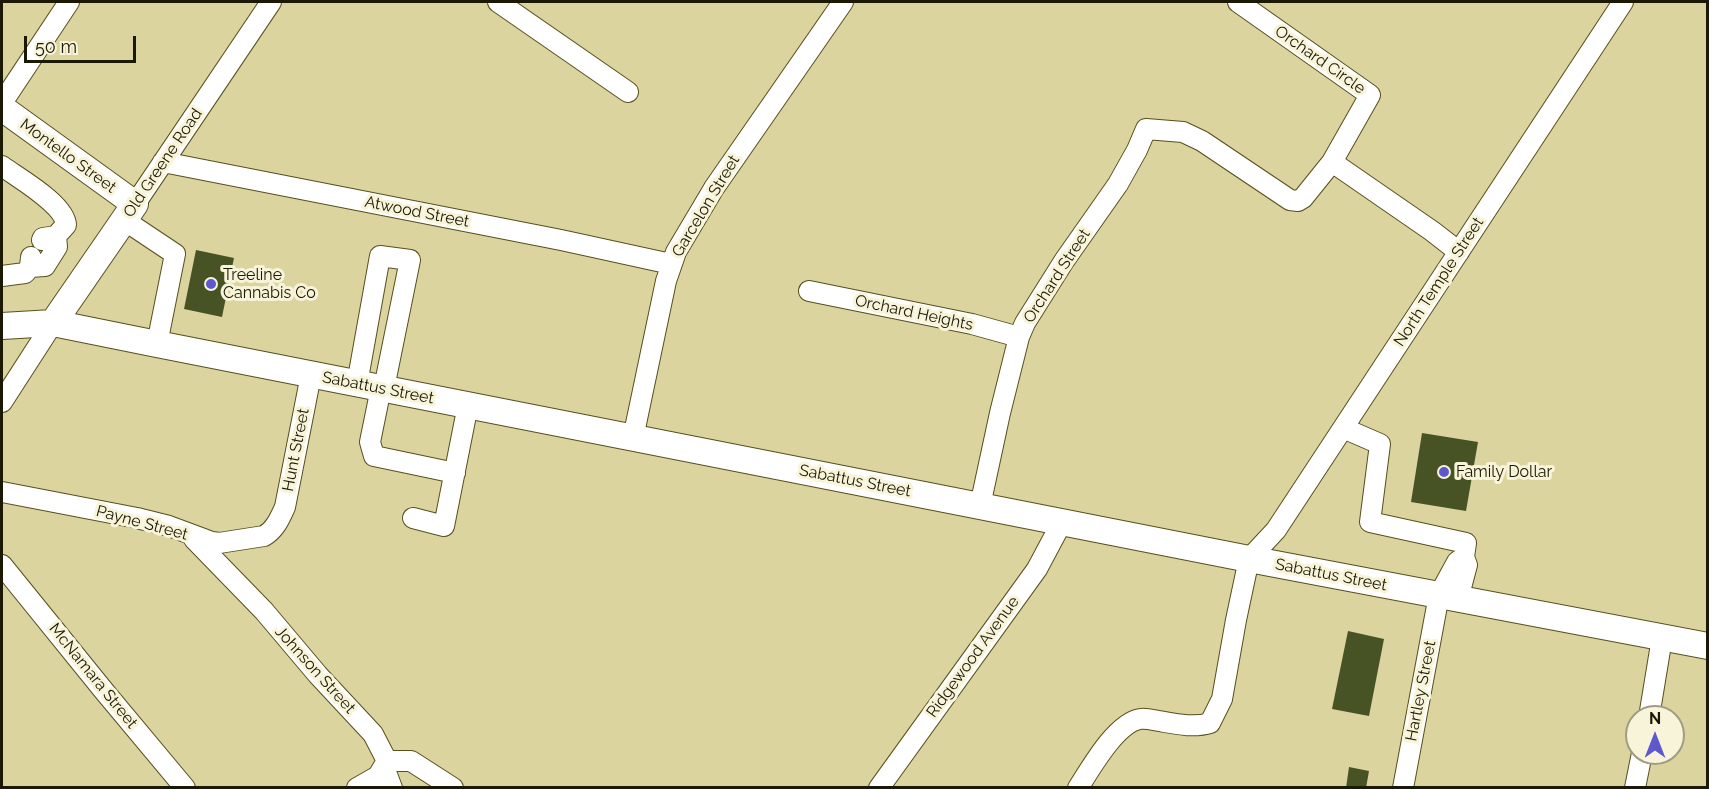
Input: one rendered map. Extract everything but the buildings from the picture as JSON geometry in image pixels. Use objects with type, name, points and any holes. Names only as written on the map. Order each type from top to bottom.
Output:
[{"type":"main road","name":"Montello Street","points":[[2,105],[130,212]]},
{"type":"main road","name":"Old Greene Road","points":[[53,323],[130,212]]},
{"type":"main road","name":"Sabattus Street","points":[[2,326],[53,323],[1250,559],[1707,646]]},
{"type":"street","points":[[2,105],[69,2]]},
{"type":"street","name":"Old Greene Road","points":[[130,212],[271,2]]},
{"type":"street","points":[[498,2],[628,92]]},
{"type":"street","name":"Garcelon Street","points":[[633,438],[666,281],[676,252],[714,188],[843,2]]},
{"type":"street","name":"Orchard Circle","points":[[1146,129],[1183,132],[1203,141],[1290,200],[1298,201],[1303,198],[1332,162],[1370,94],[1238,2]]},
{"type":"street","name":"North Temple Street","points":[[1250,559],[1276,530],[1623,2]]},
{"type":"street","name":"Orchard Street","points":[[980,506],[1019,337],[1025,323],[1064,261],[1118,184],[1146,129]]},
{"type":"street","name":"Atwood Street","points":[[163,162],[561,240],[671,264]]},
{"type":"street","points":[[1332,162],[1459,252]]},
{"type":"street","points":[[2,166],[57,206],[66,218],[66,225],[49,238],[57,247],[45,266],[31,262],[26,273],[2,276]]},
{"type":"street","points":[[130,212],[175,254],[157,344]]},
{"type":"street","points":[[374,387],[410,260],[380,256],[370,442],[374,456],[455,473]]},
{"type":"street","name":"Orchard Heights","points":[[809,291],[972,324],[1019,337]]},
{"type":"street","points":[[2,402],[53,323]]},
{"type":"street","name":"Hunt Street","points":[[277,524],[285,507],[311,375]]},
{"type":"street","points":[[413,518],[444,526],[468,405]]},
{"type":"street","name":"Hartley Street","points":[[1343,428],[1380,444],[1370,522],[1466,543],[1464,557],[1457,562],[1403,788]]},
{"type":"street","name":"Payne Street","points":[[2,492],[137,518],[219,543],[264,536],[277,524]]},
{"type":"street","name":"Ridgewood Avenue","points":[[879,788],[1036,569],[1062,522]]},
{"type":"street","name":"Johnson Street","points":[[183,533],[208,551],[373,734],[387,761],[386,772],[392,788]]},
{"type":"street","points":[[1078,788],[1107,746],[1121,730],[1134,722],[1148,719],[1178,725],[1201,726],[1210,723],[1222,699],[1250,559]]},
{"type":"street","name":"McNamara Street","points":[[2,565],[185,788]]},
{"type":"street","points":[[1651,705],[1662,638]]},
{"type":"street","points":[[357,788],[378,776],[387,761],[411,761],[453,788]]},
{"type":"street","points":[[1635,788],[1640,765]]},
{"type":"place","name":"Treeline Cannabis Co","points":[[211,284]]},
{"type":"place","name":"Family Dollar","points":[[1444,472]]}]
